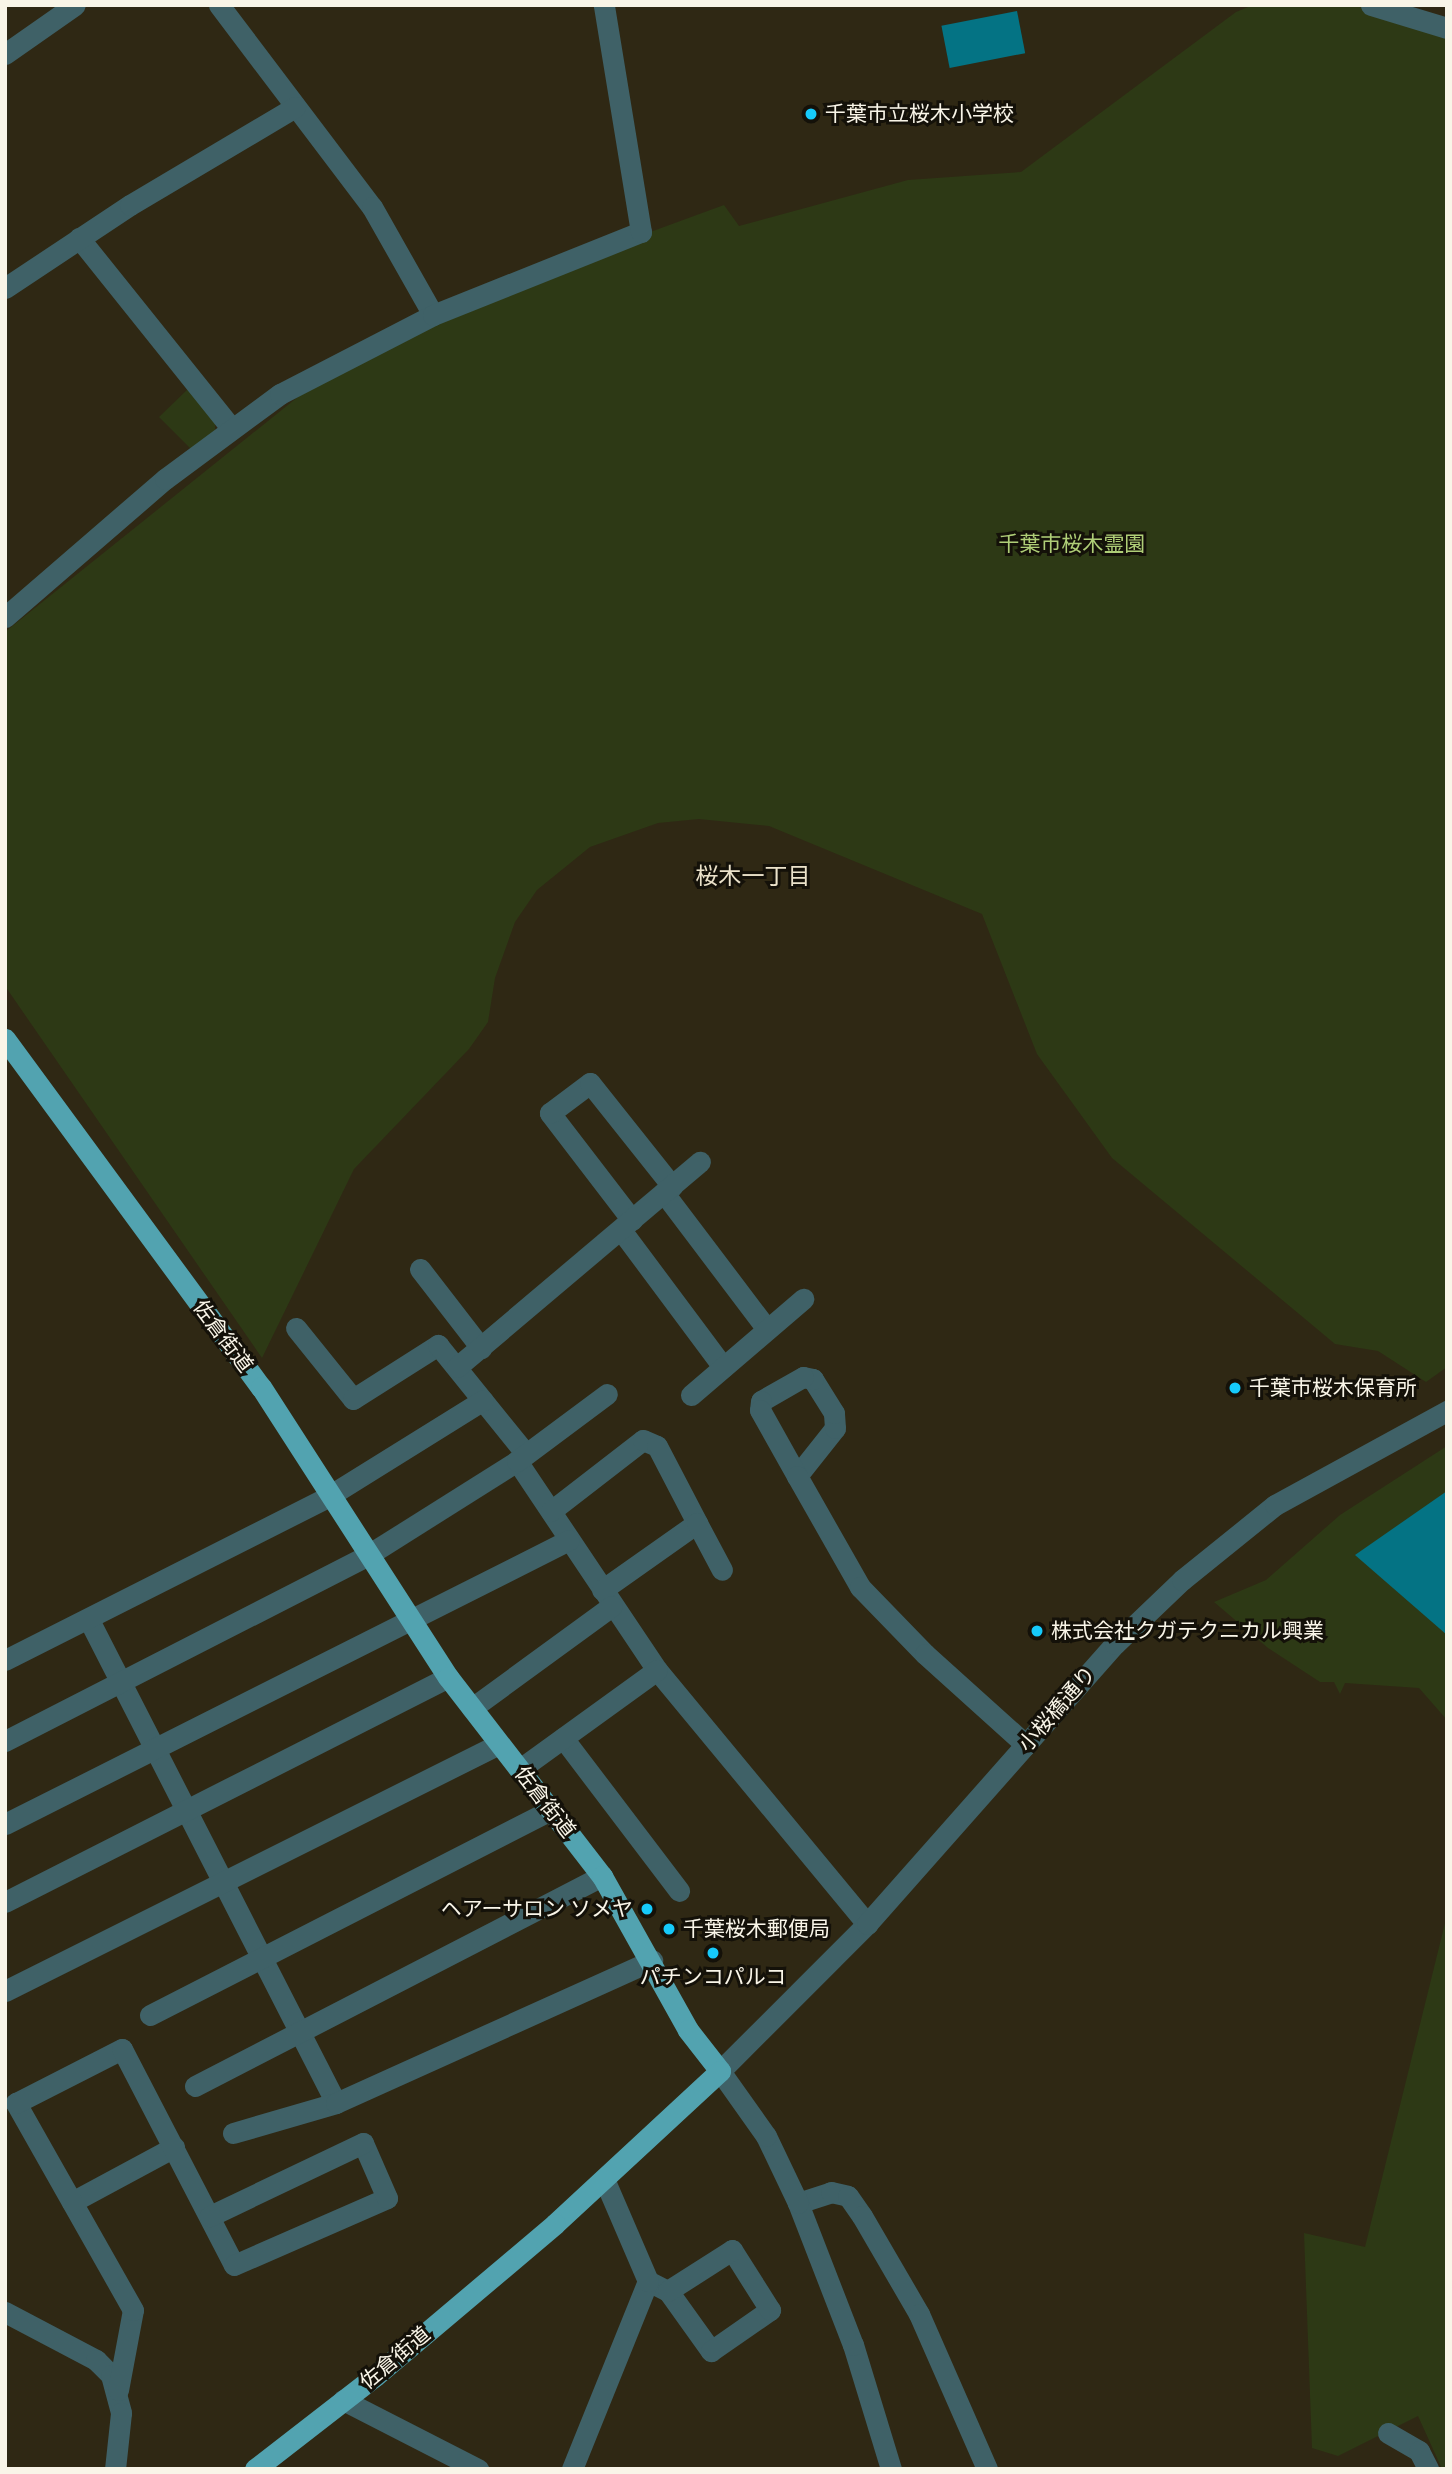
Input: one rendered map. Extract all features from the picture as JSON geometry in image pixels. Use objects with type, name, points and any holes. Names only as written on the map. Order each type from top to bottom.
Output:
[{"type":"highway","name":"佐倉街道","points":[[7,1045],[261,1387],[329,1496],[448,1676],[602,1876],[652,1960],[688,2030],[720,2071],[605,2181],[344,2400],[255,2469]]},
{"type":"street","points":[[5,54],[75,5]]},
{"type":"street","points":[[219,5],[372,207],[433,315]]},
{"type":"street","points":[[5,617],[231,428],[359,349],[433,315],[641,232],[604,5]]},
{"type":"street","points":[[1371,5],[1447,28]]},
{"type":"street","points":[[5,288],[79,238],[295,107]]},
{"type":"street","points":[[79,238],[231,428]]},
{"type":"street","points":[[723,1367],[550,1113],[590,1083],[767,1329]]},
{"type":"street","points":[[457,1367],[700,1162]]},
{"type":"street","points":[[420,1269],[481,1348]]},
{"type":"street","points":[[691,1395],[803,1299]]},
{"type":"street","points":[[296,1328],[353,1399],[438,1345],[483,1400],[522,1458],[569,1540],[657,1670],[867,1924]]},
{"type":"street","points":[[5,1741],[368,1555],[522,1458],[607,1394]]},
{"type":"street","points":[[5,1660],[89,1620],[329,1496],[483,1400]]},
{"type":"street","name":"小桜橋通り","points":[[720,2071],[867,1924],[1115,1644],[1182,1580],[1275,1505],[1447,1411]]},
{"type":"street","points":[[551,1511],[643,1440],[650,1440],[722,1570]]},
{"type":"street","points":[[797,1476],[860,1587],[925,1654],[1026,1745]]},
{"type":"street","points":[[472,1708],[697,1522]]},
{"type":"street","points":[[5,1824],[569,1540]]},
{"type":"street","points":[[89,1620],[336,2104]]},
{"type":"street","points":[[520,1769],[657,1670]]},
{"type":"street","points":[[5,1902],[187,1812],[448,1676]]},
{"type":"street","points":[[563,1738],[679,1891]]},
{"type":"street","points":[[5,1991],[224,1885],[499,1744]]},
{"type":"street","points":[[149,2015],[551,1810]]},
{"type":"street","points":[[195,2086],[602,1876]]},
{"type":"street","points":[[233,2133],[336,2104],[652,1960]]},
{"type":"street","points":[[115,2469],[118,2390],[133,2310],[16,2103],[122,2049],[234,2265],[387,2198],[363,2143],[210,2216]]},
{"type":"street","points":[[720,2071],[766,2136],[797,2203],[853,2345],[891,2469]]},
{"type":"street","points":[[72,2202],[174,2147]]},
{"type":"street","points":[[605,2181],[648,2281],[668,2291],[711,2351],[770,2310],[732,2249],[668,2291]]},
{"type":"street","points":[[797,2203],[831,2192],[848,2196],[919,2314],[987,2469]]},
{"type":"street","points":[[572,2469],[648,2281]]},
{"type":"street","points":[[5,2312],[96,2360],[118,2390]]},
{"type":"street","points":[[344,2400],[478,2469]]},
{"type":"street","points":[[1388,2433],[1419,2451],[1427,2469]]},
{"type":"green space","name":"千葉市桜木霊園","points":[[1253,5],[1371,5],[1447,28],[1447,1367],[1426,1382],[1378,1351],[1335,1344],[1112,1158],[1037,1054],[982,914],[769,826],[699,819],[658,823],[590,847],[537,890],[515,922],[495,978],[488,1022],[469,1049],[354,1169],[262,1358],[5,986],[5,632],[329,372],[541,272],[724,205],[739,226],[908,180],[1021,172],[1236,12]]},
{"type":"green space","points":[[189,388],[215,420],[215,431],[194,452],[159,417]]},
{"type":"green space","points":[[1447,1446],[1447,1720],[1419,1688],[1345,1683],[1340,1694],[1334,1682],[1320,1682],[1268,1648],[1214,1602],[1266,1580],[1340,1515]]},
{"type":"green space","points":[[1447,1915],[1447,2469],[1442,2469],[1418,2416],[1338,2456],[1312,2448],[1304,2233],[1365,2247]]},
{"type":"water","points":[[1017,11],[1025,53],[950,68],[941,26]]},
{"type":"water","points":[[1447,1491],[1447,1635],[1355,1555]]},
{"type":"place","name":"千葉市立桜木小学校","points":[[811,114]]},
{"type":"place","name":"千葉市桜木保育所","points":[[1235,1388]]},
{"type":"place","name":"株式会社クガテクニカル興業","points":[[1037,1631]]},
{"type":"place","name":"ヘアーサロン ソメヤ","points":[[647,1909]]},
{"type":"place","name":"千葉桜木郵便局","points":[[669,1929]]},
{"type":"place","name":"パチンコパルコ","points":[[713,1953]]},
{"type":"district","name":"桜木一丁目","points":[[753,876]]}]
